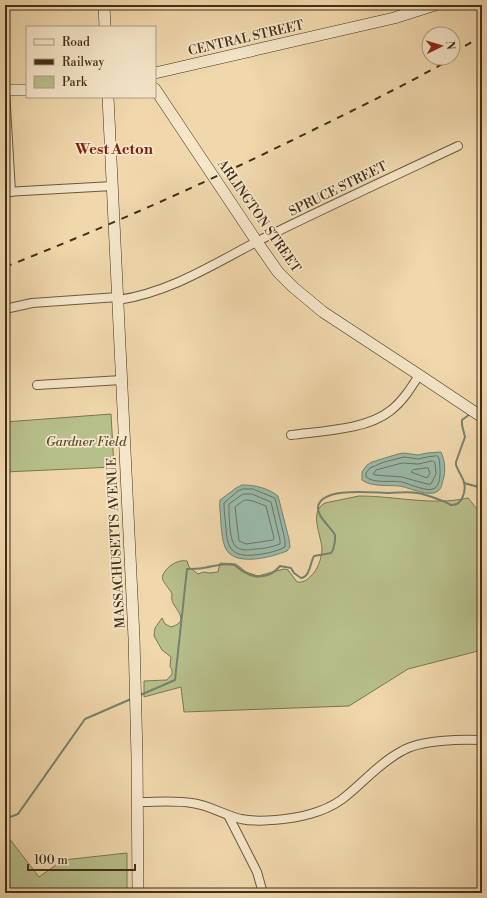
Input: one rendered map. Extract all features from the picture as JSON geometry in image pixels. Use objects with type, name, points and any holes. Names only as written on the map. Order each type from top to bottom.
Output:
[{"type":"main road","name":"CENTRAL STREET","points":[[156,73],[389,19],[420,11],[435,5]]},
{"type":"main road","points":[[103,8],[105,26]]},
{"type":"main road","points":[[5,90],[26,90]]},
{"type":"main road","name":"ARLINGTON STREET","points":[[156,90],[278,272],[293,287],[323,312],[482,417]]},
{"type":"main road","name":"MASSACHUSETTS AVENUE","points":[[108,98],[136,690],[138,893]]},
{"type":"street","points":[[103,8],[112,26]]},
{"type":"street","points":[[5,90],[8,192],[113,186]]},
{"type":"street","name":"SPRUCE STREET","points":[[5,309],[32,303],[118,298],[147,294],[172,286],[257,242],[458,146]]},
{"type":"street","points":[[292,435],[354,426],[373,420],[390,411],[411,388],[419,375]]},
{"type":"street","points":[[37,385],[122,380]]},
{"type":"street","points":[[138,802],[193,803],[204,805],[242,819],[283,819],[328,808],[340,801],[393,756],[412,746],[461,739],[482,740]]},
{"type":"street","points":[[228,815],[257,872],[263,893]]},
{"type":"green space","name":"Gardner Field","points":[[111,414],[114,467],[5,472],[5,422]]},
{"type":"green space","points":[[359,496],[427,501],[468,498],[482,515],[482,650],[408,669],[349,706],[184,712],[181,687],[144,697],[144,681],[167,680],[172,674],[170,666],[171,657],[162,650],[154,636],[155,628],[162,618],[165,624],[171,627],[177,624],[181,618],[173,603],[172,593],[164,582],[162,576],[170,566],[174,563],[187,561],[189,567],[198,574],[204,572],[218,572],[220,563],[236,564],[246,572],[258,576],[284,569],[288,570],[297,582],[303,582],[313,573],[319,564],[321,557],[322,550],[317,525],[317,512],[320,507],[325,503]]},
{"type":"green space","points":[[5,833],[39,877],[63,860],[127,853],[127,893],[5,893]]},
{"type":"water","points":[[441,452],[445,466],[445,473],[442,486],[434,493],[424,493],[399,486],[375,485],[362,480],[362,472],[367,465],[372,462],[404,453],[418,455]]},
{"type":"water","points":[[242,485],[261,488],[278,496],[289,539],[290,547],[287,551],[272,556],[253,559],[236,557],[229,553],[225,547],[223,539],[220,500]]},
{"type":"waterway","points":[[476,409],[482,405]]},
{"type":"waterway","points":[[138,696],[175,680],[187,569],[199,569],[222,564],[230,564],[258,577],[268,575],[280,566],[291,568],[294,573],[301,578],[304,577],[308,572],[314,556],[331,553],[333,550],[335,535],[322,518],[318,511],[318,507],[321,500],[338,493],[414,492],[430,496],[451,505],[455,505],[461,500],[464,493],[465,485],[456,462],[465,437],[462,420],[470,414]]},
{"type":"waterway","points":[[464,483],[482,488]]},
{"type":"waterway","points":[[5,819],[18,814],[85,719],[131,699]]},
{"type":"railway","points":[[461,48],[482,36]]},
{"type":"railway","points":[[5,267],[122,219],[237,167],[366,104],[438,66]]},
{"type":"district","name":"West Acton","points":[[114,149]]}]
